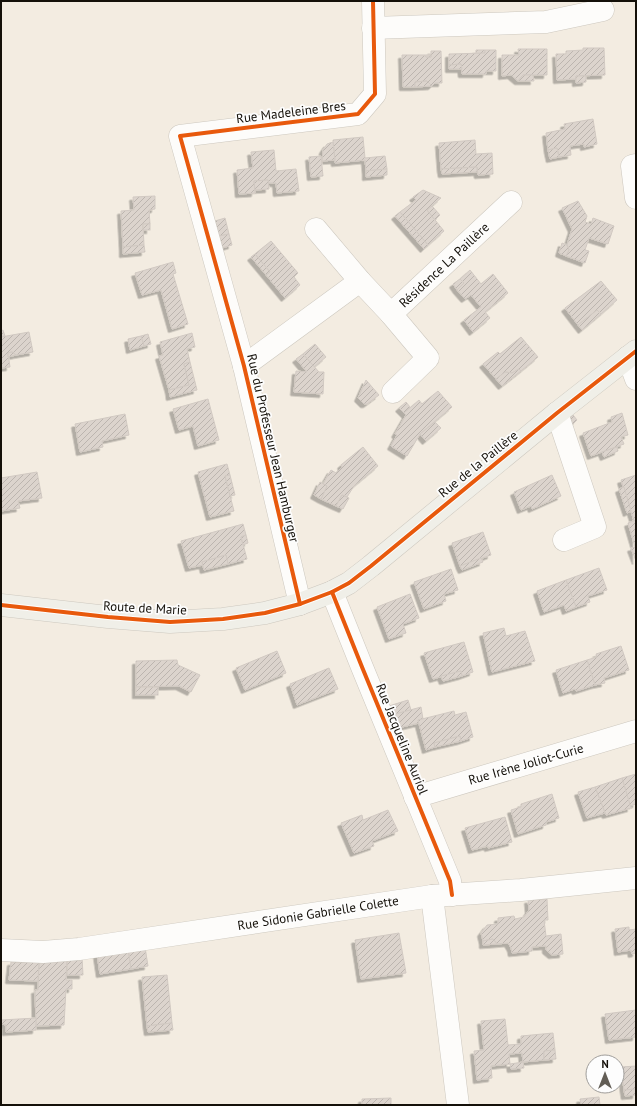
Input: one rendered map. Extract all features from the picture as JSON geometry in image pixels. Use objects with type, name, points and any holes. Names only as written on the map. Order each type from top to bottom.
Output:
[{"type":"street","name":"Rue Madeleine Bres","points":[[180,136],[358,114],[374,94],[373,1]]},
{"type":"street","points":[[373,28],[546,22],[603,10]]},
{"type":"street","name":"Rue du Professeur Jean Hamburger","points":[[180,136],[244,366],[300,604]]},
{"type":"street","points":[[636,165],[632,166],[636,198]]},
{"type":"street","name":"Résidence La Paillère","points":[[316,229],[360,282],[392,314],[511,202]]},
{"type":"street","points":[[244,366],[360,282]]},
{"type":"street","points":[[392,314],[428,358],[393,392]]},
{"type":"street","points":[[632,354],[636,379]]},
{"type":"street","name":"Rue de la Paillère","points":[[332,592],[349,583],[371,566],[557,413],[632,354]]},
{"type":"street","points":[[557,413],[595,527],[564,540]]},
{"type":"street","name":"Route de Marie","points":[[1,605],[108,617],[170,622],[223,619],[258,614],[300,604],[332,592]]},
{"type":"street","name":"Rue Jacqueline Auriol","points":[[332,592],[450,881],[442,895],[458,1105]]},
{"type":"street","name":"Rue Irène Joliot-Curie","points":[[415,797],[636,731]]},
{"type":"street","name":"Rue Sidonie Gabrielle Colette","points":[[1,950],[43,952],[79,949],[442,895],[521,890],[636,878]]},
{"type":"building","points":[[583,48],[604,48],[605,75],[576,76],[576,79],[557,80],[556,54],[566,54],[566,51],[583,50]]},
{"type":"building","points":[[518,49],[547,49],[547,75],[523,75],[518,81],[511,75],[502,76],[502,55],[519,55]]},
{"type":"building","points":[[476,50],[485,50],[485,53],[476,54]]},
{"type":"building","points":[[485,50],[496,50],[496,71],[486,71],[486,74],[462,74],[461,64],[449,65],[449,54],[485,53]]},
{"type":"building","points":[[431,51],[441,51],[442,83],[435,83],[432,86],[427,81],[415,82],[415,87],[403,87],[402,55],[424,55],[426,57],[431,57]]},
{"type":"building","points":[[424,55],[431,55],[431,57],[426,57]]},
{"type":"building","points":[[461,64],[462,69],[449,69],[449,65]]},
{"type":"building","points":[[523,75],[533,75],[534,81],[518,81]]},
{"type":"building","points":[[576,76],[586,76],[586,82],[576,83]]},
{"type":"building","points":[[427,81],[432,86],[415,87],[415,82]]},
{"type":"building","points":[[593,119],[597,144],[584,147],[584,144],[570,146],[571,155],[559,157],[557,148],[548,150],[546,133],[565,129],[564,124]]},
{"type":"building","points":[[363,137],[365,158],[385,156],[387,169],[366,171],[365,160],[335,163],[333,140]]},
{"type":"building","points":[[475,140],[476,154],[492,153],[493,174],[478,175],[477,167],[441,169],[439,143]]},
{"type":"building","points":[[333,142],[335,160],[322,161],[323,150],[327,144]]},
{"type":"building","points":[[557,148],[559,157],[550,159],[548,150]]},
{"type":"building","points":[[274,150],[276,171],[296,169],[299,191],[277,193],[276,183],[268,183],[268,180],[254,181],[255,193],[239,194],[237,170],[253,168],[251,152]]},
{"type":"building","points":[[321,156],[323,176],[311,177],[309,157]]},
{"type":"building","points":[[477,167],[477,172],[442,174],[441,169]]},
{"type":"building","points":[[387,169],[387,175],[366,177],[366,171]]},
{"type":"building","points":[[268,180],[269,189],[255,190],[254,181]]},
{"type":"building","points":[[423,190],[441,198],[427,210],[444,231],[428,245],[400,212],[416,200],[413,197]]},
{"type":"building","points":[[155,196],[155,209],[149,210],[150,224],[143,224],[144,245],[123,247],[121,211],[134,210],[133,197]]},
{"type":"building","points":[[578,201],[587,216],[585,222],[591,224],[593,218],[614,226],[608,244],[589,238],[585,250],[589,251],[585,263],[566,256],[569,250],[567,245],[572,229],[562,208]]},
{"type":"building","points":[[432,206],[440,215],[435,220],[427,210]]},
{"type":"building","points":[[400,212],[428,245],[424,249],[395,216]]},
{"type":"building","points":[[225,218],[229,234],[219,236],[215,221]]},
{"type":"building","points":[[143,224],[150,224],[150,230],[143,230]]},
{"type":"building","points":[[229,234],[232,245],[222,248],[219,236]]},
{"type":"building","points":[[271,241],[298,273],[294,277],[300,285],[285,298],[266,275],[270,272],[255,254]]},
{"type":"building","points":[[562,243],[567,245],[569,250],[566,256],[559,253]]},
{"type":"building","points":[[144,245],[145,252],[123,254],[123,247]]},
{"type":"building","points":[[255,254],[270,272],[266,275],[251,257]]},
{"type":"building","points":[[173,262],[176,273],[173,274],[188,324],[172,329],[161,290],[142,295],[135,273]]},
{"type":"building","points":[[470,270],[481,284],[493,274],[508,293],[485,312],[490,318],[473,332],[464,320],[481,307],[471,295],[465,299],[457,290],[464,283],[460,279]]},
{"type":"building","points":[[460,279],[464,283],[457,290],[453,284]]},
{"type":"building","points":[[601,281],[617,300],[601,314],[597,310],[578,325],[565,308]]},
{"type":"building","points":[[597,310],[601,314],[582,330],[578,325]]},
{"type":"building","points":[[3,330],[5,336],[1,337],[1,331]]},
{"type":"building","points":[[29,332],[33,352],[16,355],[12,352],[8,353],[10,367],[1,368],[1,337]]},
{"type":"building","points":[[192,333],[195,347],[187,349],[190,362],[184,364],[189,385],[169,390],[159,356],[163,355],[160,342]]},
{"type":"building","points":[[148,334],[151,344],[144,346],[141,336]]},
{"type":"building","points":[[141,336],[144,346],[130,350],[128,339]]},
{"type":"building","points":[[521,337],[538,357],[521,371],[519,369],[512,373],[505,372],[496,379],[483,364],[498,352],[500,354]]},
{"type":"building","points":[[315,344],[326,357],[314,367],[303,354]]},
{"type":"building","points":[[12,352],[16,355],[8,357],[8,353]]},
{"type":"building","points":[[303,354],[319,372],[324,372],[323,394],[294,392],[296,371],[307,372],[296,359]]},
{"type":"building","points":[[190,362],[197,390],[170,397],[169,390],[189,385],[184,364]]},
{"type":"building","points":[[519,369],[521,371],[502,386],[496,379],[505,372],[512,373]]},
{"type":"building","points":[[366,380],[379,395],[367,404],[364,404],[358,398]]},
{"type":"building","points":[[438,391],[452,407],[420,434],[407,456],[391,446],[397,435],[395,434],[406,415],[404,413],[419,400],[422,404]]},
{"type":"building","points":[[208,399],[219,440],[198,446],[193,426],[179,430],[173,409]]},
{"type":"building","points":[[406,402],[410,407],[404,413],[399,408]]},
{"type":"building","points":[[622,413],[628,435],[621,437],[624,444],[591,456],[583,433],[612,422],[611,417]]},
{"type":"building","points":[[125,414],[129,435],[102,441],[103,447],[80,452],[75,424]]},
{"type":"building","points":[[573,415],[577,420],[572,425],[568,420]]},
{"type":"building","points":[[435,422],[441,428],[426,441],[420,434]]},
{"type":"building","points":[[363,447],[378,466],[354,486],[347,497],[342,495],[336,506],[321,499],[327,486],[323,484],[331,470],[336,473],[342,467],[341,465]]},
{"type":"building","points":[[617,447],[618,451],[604,457],[602,452]]},
{"type":"building","points":[[227,464],[230,475],[225,476],[234,511],[210,517],[198,472]]},
{"type":"building","points":[[37,472],[42,498],[18,501],[20,508],[1,511],[1,478]]},
{"type":"building","points":[[230,475],[235,495],[230,496],[225,476]]},
{"type":"building","points":[[552,475],[561,496],[532,509],[531,506],[521,510],[514,492]]},
{"type":"building","points":[[636,475],[636,520],[634,521],[621,480]]},
{"type":"building","points":[[320,482],[327,486],[321,499],[314,495]]},
{"type":"building","points":[[624,487],[631,511],[627,513],[619,489]]},
{"type":"building","points":[[342,495],[349,498],[343,509],[336,506]]},
{"type":"building","points":[[636,520],[636,550],[628,523]]},
{"type":"building","points":[[243,524],[246,535],[241,537],[247,559],[228,564],[226,555],[202,562],[203,565],[189,568],[181,541]]},
{"type":"building","points":[[483,532],[491,555],[460,566],[452,543]]},
{"type":"building","points":[[246,535],[248,543],[243,545],[241,537]]},
{"type":"building","points":[[635,547],[636,550],[636,561],[631,548]]},
{"type":"building","points":[[226,555],[228,564],[204,570],[202,562]]},
{"type":"building","points":[[481,558],[483,562],[462,570],[460,566]]},
{"type":"building","points":[[599,568],[607,590],[588,596],[590,602],[576,607],[566,580]]},
{"type":"building","points":[[451,569],[458,590],[444,594],[446,601],[424,609],[414,582]]},
{"type":"building","points":[[566,580],[576,607],[566,611],[564,605],[544,612],[537,591]]},
{"type":"building","points":[[410,594],[419,618],[403,624],[406,633],[389,639],[377,607]]},
{"type":"building","points":[[504,628],[506,636],[525,631],[535,661],[492,672],[483,633]]},
{"type":"building","points":[[464,642],[473,672],[462,676],[461,671],[433,679],[424,653]]},
{"type":"building","points":[[621,646],[629,670],[604,678],[605,683],[595,685],[587,660],[597,657],[596,654]]},
{"type":"building","points":[[277,651],[286,673],[245,690],[236,668]]},
{"type":"building","points":[[177,660],[178,665],[200,675],[191,692],[179,686],[136,687],[136,661]]},
{"type":"building","points":[[587,660],[595,685],[576,691],[575,689],[563,693],[556,670]]},
{"type":"building","points":[[329,668],[338,689],[297,705],[290,684]]},
{"type":"building","points":[[461,671],[462,676],[443,681],[441,676]]},
{"type":"building","points":[[136,687],[158,687],[158,695],[136,695]]},
{"type":"building","points":[[408,700],[411,710],[392,715],[389,706]]},
{"type":"building","points":[[421,707],[423,719],[418,720],[419,723],[398,728],[392,715]]},
{"type":"building","points":[[454,711],[455,715],[466,712],[473,737],[461,741],[460,736],[434,743],[435,747],[426,750],[418,720]]},
{"type":"building","points":[[460,736],[461,741],[435,747],[434,743]]},
{"type":"building","points":[[636,774],[636,804],[630,806],[622,778]]},
{"type":"building","points":[[622,778],[631,808],[606,815],[595,787]]},
{"type":"building","points":[[595,787],[605,813],[587,818],[578,792]]},
{"type":"building","points":[[552,794],[559,818],[546,822],[546,825],[518,834],[511,810],[521,807],[521,804]]},
{"type":"building","points":[[388,810],[398,831],[372,841],[374,846],[354,853],[341,823],[362,815],[363,820]]},
{"type":"building","points":[[505,817],[512,842],[472,850],[465,828]]},
{"type":"building","points":[[547,899],[548,920],[544,920],[546,936],[561,934],[563,954],[552,955],[546,950],[546,946],[532,947],[532,951],[512,953],[508,943],[497,944],[493,939],[483,941],[481,933],[487,925],[498,924],[498,918],[514,916],[515,919],[524,917],[529,910],[528,900]]},
{"type":"building","points":[[629,927],[629,930],[636,929],[636,953],[632,954],[631,950],[618,952],[615,929]]},
{"type":"building","points":[[399,933],[406,973],[361,979],[355,940]]},
{"type":"building","points":[[493,939],[497,944],[483,945],[483,941]]},
{"type":"building","points":[[145,947],[148,966],[131,969],[128,949]]},
{"type":"building","points":[[128,949],[131,969],[100,974],[97,954]]},
{"type":"building","points":[[82,957],[83,975],[67,975],[67,958]]},
{"type":"building","points":[[67,958],[66,980],[72,980],[72,989],[66,989],[64,1025],[36,1026],[35,990],[38,990],[39,962]]},
{"type":"building","points":[[11,962],[39,962],[38,981],[9,980]]},
{"type":"building","points":[[167,975],[172,1023],[147,1026],[142,977]]},
{"type":"building","points":[[636,1010],[636,1037],[609,1040],[605,1014]]},
{"type":"building","points":[[36,1018],[36,1030],[6,1032],[6,1025],[1,1024],[1,1020]]},
{"type":"building","points":[[505,1019],[508,1045],[521,1044],[521,1036],[553,1033],[555,1050],[544,1051],[544,1060],[523,1062],[522,1053],[509,1054],[510,1064],[491,1066],[492,1078],[477,1080],[474,1051],[484,1050],[481,1021]]},
{"type":"building","points":[[172,1023],[173,1030],[148,1032],[147,1026]]},
{"type":"building","points":[[555,1050],[556,1059],[544,1060],[544,1051]]},
{"type":"building","points":[[523,1062],[524,1068],[511,1069],[510,1064]]},
{"type":"building","points":[[636,1066],[636,1089],[625,1090],[625,1067]]},
{"type":"building","points":[[636,1089],[636,1095],[625,1096],[625,1090]]},
{"type":"building","points":[[599,1097],[600,1105],[581,1105],[580,1099]]},
{"type":"building","points":[[391,1098],[391,1105],[362,1105],[362,1099]]},
{"type":"cycle path","points":[[300,604],[244,366],[180,136],[358,114],[375,94],[373,1]]},
{"type":"cycle path","points":[[1,605],[108,617],[170,622],[223,619],[265,613],[300,604],[332,592],[349,583],[371,566],[557,413],[636,351]]},
{"type":"cycle path","points":[[332,592],[450,881],[452,895]]}]
